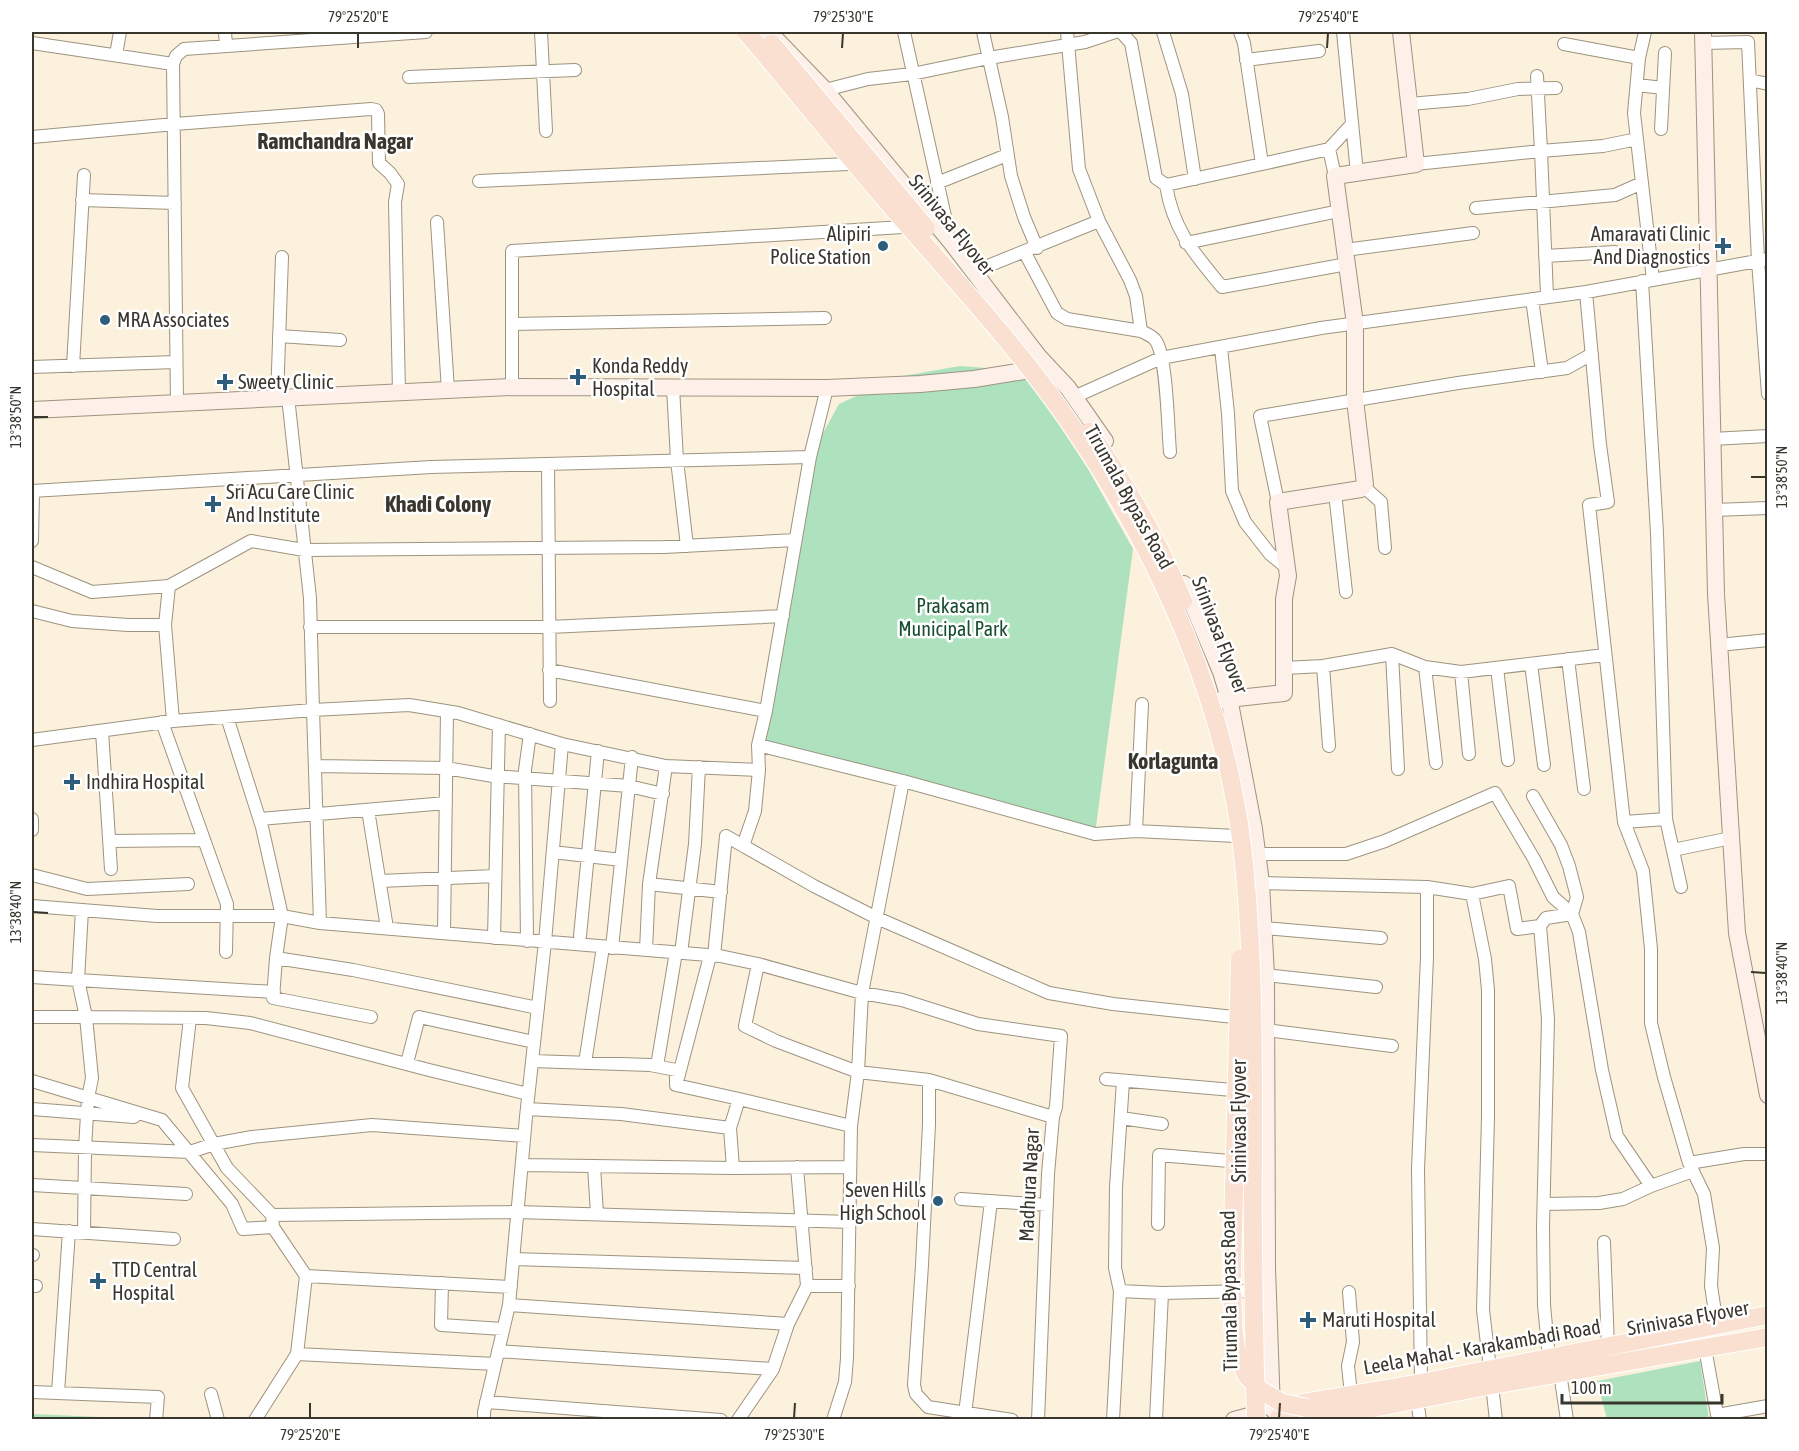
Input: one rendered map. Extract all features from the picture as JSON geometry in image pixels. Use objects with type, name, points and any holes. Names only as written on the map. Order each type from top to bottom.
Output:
[{"type":"main road","name":"Srinivasa Flyover","points":[[745,32],[811,113],[1025,363],[1071,425],[1136,528],[1203,680],[1216,718],[1241,843],[1253,986],[1253,1296],[1260,1417]]},
{"type":"main road","name":"Srinivasa Flyover","points":[[761,32],[853,139],[1062,393],[1113,465],[1167,562],[1216,679],[1227,715],[1250,840],[1257,905],[1261,1018],[1260,1417]]},
{"type":"main road","name":"Srinivasa Flyover","points":[[1235,807],[1227,817],[1237,894],[1240,963],[1232,1269],[1233,1326],[1237,1356],[1247,1376],[1260,1390],[1282,1403],[1307,1408],[1346,1404],[1767,1327]]},
{"type":"main road","name":"Leela Mahal - Karakambadi Road","points":[[1260,1417],[1303,1403],[1351,1394],[1419,1391],[1491,1377],[1549,1358],[1767,1315]]},
{"type":"main road","name":"Leela Mahal - Karakambadi Road","points":[[1491,1377],[1560,1373],[1767,1336]]},
{"type":"main road","name":"Leela Mahal - Karakambadi Road","points":[[1311,1419],[1369,1414],[1419,1391]]},
{"type":"street","points":[[116,55],[120,32]]},
{"type":"street","points":[[225,32],[226,46]]},
{"type":"street","points":[[177,403],[173,63],[176,56],[184,49],[426,32]]},
{"type":"street","points":[[541,32],[546,131]]},
{"type":"street","name":"Tirumala Bypass Road","points":[[738,32],[1024,371],[1074,439],[1137,546],[1199,684],[1219,750],[1236,836],[1244,916],[1248,1018],[1248,1291],[1260,1417]]},
{"type":"street","name":"Tirumala Bypass Road","points":[[769,32],[825,90],[951,242],[1039,357],[1074,397],[1127,474],[1164,541],[1221,672],[1229,698],[1257,854],[1264,928],[1267,1268],[1260,1417]]},
{"type":"street","points":[[904,32],[946,221],[946,236],[951,242]]},
{"type":"street","points":[[983,32],[1002,117],[1007,155],[1031,250],[1057,313],[1067,319],[1141,331],[1157,342],[1161,358],[1170,452]]},
{"type":"street","points":[[1067,32],[1070,45],[1079,169],[1099,222],[1130,280],[1136,296],[1141,331]]},
{"type":"street","points":[[825,90],[868,79],[912,74],[989,58],[1070,45],[1115,32]]},
{"type":"street","points":[[1121,32],[1131,43],[1156,178],[1166,185],[1170,207],[1186,243],[1222,287],[1346,257],[1473,233]]},
{"type":"street","points":[[1163,32],[1182,94],[1196,179]]},
{"type":"street","points":[[1240,32],[1262,164]]},
{"type":"street","points":[[1343,32],[1357,173]]},
{"type":"street","points":[[1401,32],[1416,164]]},
{"type":"street","points":[[1645,32],[1639,58],[1634,113],[1642,183],[1648,281],[1666,819],[1681,887]]},
{"type":"street","points":[[1767,394],[1763,260],[1748,42],[1703,37],[1719,645],[1737,933],[1767,1095]]},
{"type":"street","points":[[32,43],[173,63]]},
{"type":"street","points":[[1564,44],[1639,58]]},
{"type":"street","points":[[1246,60],[1320,51]]},
{"type":"street","points":[[1661,129],[1665,53]]},
{"type":"street","points":[[409,77],[575,70]]},
{"type":"street","points":[[1750,80],[1767,84]]},
{"type":"street","points":[[1409,104],[1468,99],[1518,89],[1538,82],[1556,88]]},
{"type":"street","points":[[1538,82],[1547,296]]},
{"type":"street","points":[[1637,85],[1663,88]]},
{"type":"street","points":[[32,137],[376,110],[379,163],[398,184],[395,202],[399,392]]},
{"type":"street","points":[[1166,185],[1329,149],[1352,124]]},
{"type":"street","points":[[1335,176],[1416,164],[1603,146],[1637,139]]},
{"type":"street","points":[[1329,149],[1335,176],[1355,324],[1355,400],[1364,487],[1381,502],[1385,548]]},
{"type":"street","points":[[937,183],[1007,155]]},
{"type":"street","points":[[478,181],[848,164]]},
{"type":"street","points":[[73,366],[84,175]]},
{"type":"street","points":[[1476,208],[1615,195],[1642,183]]},
{"type":"street","points":[[82,200],[175,203]]},
{"type":"street","points":[[1186,243],[1339,211]]},
{"type":"street","points":[[437,222],[448,390]]},
{"type":"street","points":[[973,272],[1099,222]]},
{"type":"street","points":[[512,387],[512,252],[903,227]]},
{"type":"street","points":[[1545,256],[1615,252]]},
{"type":"street","points":[[282,257],[279,336],[282,398],[296,474],[310,627],[320,922]]},
{"type":"street","points":[[1074,397],[1161,358],[1321,328],[1586,292],[1763,260]]},
{"type":"street","points":[[1586,292],[1600,445],[1608,502],[1589,505],[1624,822],[1643,871],[1651,949],[1651,1023],[1664,1077],[1691,1167],[1704,1194],[1713,1248],[1711,1286],[1717,1325]]},
{"type":"street","points":[[1532,298],[1542,372]]},
{"type":"street","points":[[512,324],[825,318]]},
{"type":"street","points":[[279,336],[340,340]]},
{"type":"street","points":[[1221,348],[1228,413],[1232,491],[1245,522],[1270,554],[1287,568]]},
{"type":"street","points":[[1205,704],[1229,698],[1284,693],[1284,599],[1288,576],[1278,502],[1260,416],[1458,383],[1567,368],[1592,354]]},
{"type":"street","points":[[32,410],[512,387],[827,388],[974,379],[1024,371],[1039,357]]},
{"type":"street","points":[[32,367],[176,362]]},
{"type":"street","points":[[673,387],[677,460],[687,546]]},
{"type":"street","points":[[743,846],[755,811],[759,770],[758,745],[766,711],[810,457],[827,388]]},
{"type":"street","points":[[1712,439],[1767,436]]},
{"type":"street","points":[[32,541],[32,491],[431,467],[810,457]]},
{"type":"street","points":[[548,464],[550,701]]},
{"type":"street","points":[[1278,502],[1364,487]]},
{"type":"street","points":[[1335,493],[1346,592]]},
{"type":"street","points":[[1714,510],[1767,508]]},
{"type":"street","points":[[32,567],[92,592],[169,586],[251,541],[304,550],[687,546],[795,540]]},
{"type":"street","points":[[169,586],[165,625],[168,722],[226,904],[226,952]]},
{"type":"street","points":[[32,610],[72,621],[165,625]]},
{"type":"street","points":[[310,627],[549,627],[783,616]]},
{"type":"street","points":[[1719,645],[1767,640]]},
{"type":"street","points":[[1284,668],[1323,666],[1392,654],[1425,667],[1461,672],[1605,655]]},
{"type":"street","points":[[1392,654],[1398,769]]},
{"type":"street","points":[[1568,659],[1584,789]]},
{"type":"street","points":[[1531,664],[1544,765]]},
{"type":"street","points":[[1323,666],[1329,746]]},
{"type":"street","points":[[1425,667],[1436,763]]},
{"type":"street","points":[[1497,668],[1508,760]]},
{"type":"street","points":[[549,670],[766,711]]},
{"type":"street","points":[[1461,672],[1469,754]]},
{"type":"street","points":[[1136,831],[1142,704]]},
{"type":"street","points":[[32,740],[168,722],[409,705],[447,711],[562,744],[666,766],[759,770]]},
{"type":"street","points":[[444,933],[447,711]]},
{"type":"street","points":[[227,717],[260,819],[282,916],[273,998],[371,1017]]},
{"type":"street","points":[[494,938],[499,725]]},
{"type":"street","points":[[102,730],[111,869]]},
{"type":"street","points":[[527,941],[525,778],[530,734]]},
{"type":"street","points":[[484,1419],[509,1305],[562,744]]},
{"type":"street","points":[[758,745],[903,781],[1095,834],[1136,831],[1236,836]]},
{"type":"street","points":[[580,936],[598,751]]},
{"type":"street","points":[[585,1063],[621,860],[632,757]]},
{"type":"street","points":[[315,766],[446,768],[498,777],[629,786],[663,794]]},
{"type":"street","points":[[646,951],[649,884],[666,766]]},
{"type":"street","points":[[657,1066],[689,888],[695,844],[699,767]]},
{"type":"street","points":[[833,1419],[845,1382],[847,1358],[851,1126],[858,1072],[862,993],[903,781]]},
{"type":"street","points":[[1257,854],[1346,854],[1384,841],[1495,794],[1534,859],[1553,897],[1572,914],[1580,932],[1602,1070],[1617,1136],[1651,1186]]},
{"type":"street","points":[[1533,796],[1569,866],[1576,897],[1572,914]]},
{"type":"street","points":[[260,819],[446,803]]},
{"type":"street","points":[[368,810],[387,928]]},
{"type":"street","points":[[32,819],[32,830]]},
{"type":"street","points":[[1624,822],[1666,819]]},
{"type":"street","points":[[676,1085],[712,956],[726,836],[814,886],[877,918],[1049,993],[1123,1005],[1248,1018]]},
{"type":"street","points":[[1673,850],[1731,838]]},
{"type":"street","points":[[109,841],[204,840]]},
{"type":"street","points":[[553,852],[621,860]]},
{"type":"street","points":[[32,875],[87,889],[188,884]]},
{"type":"street","points":[[380,881],[495,876]]},
{"type":"street","points":[[1261,883],[1427,887],[1472,894],[1509,886],[1517,929],[1540,926]]},
{"type":"street","points":[[649,884],[720,892]]},
{"type":"street","points":[[1420,1419],[1419,1169],[1427,957],[1427,887]]},
{"type":"street","points":[[1472,894],[1485,959],[1488,990],[1488,1117],[1483,1310],[1496,1419]]},
{"type":"street","points":[[32,906],[157,916],[282,916],[320,922],[712,956],[759,964],[862,993],[902,1000],[978,1024],[1061,1036],[1056,1107],[1053,1117]]},
{"type":"street","points":[[82,910],[78,980],[86,1017],[92,1078],[88,1098],[85,1148],[84,1232]]},
{"type":"street","points":[[1549,1358],[1544,1305],[1548,1019],[1540,926],[1546,918],[1572,914]]},
{"type":"street","points":[[1264,928],[1381,938]]},
{"type":"street","points":[[276,958],[353,970],[538,1008]]},
{"type":"street","name":"Madhura Nagar","points":[[759,964],[745,1026],[776,1041],[858,1072],[929,1080],[1053,1117],[1038,1419]]},
{"type":"street","points":[[1266,975],[1376,987]]},
{"type":"street","points":[[32,977],[274,992]]},
{"type":"street","points":[[32,1017],[190,1018],[250,1023],[528,1094]]},
{"type":"street","points":[[407,1063],[419,1017],[534,1042]]},
{"type":"street","points":[[190,1018],[182,1088],[228,1167],[272,1221],[306,1276],[297,1354],[255,1419]]},
{"type":"street","points":[[1266,1030],[1392,1046]]},
{"type":"street","points":[[532,1061],[657,1066],[676,1070],[676,1085]]},
{"type":"street","points":[[1106,1079],[1248,1092]]},
{"type":"street","points":[[929,1080],[929,1124],[914,1385],[916,1394],[928,1407],[1012,1419]]},
{"type":"street","points":[[32,1081],[162,1120],[232,1204],[243,1228],[272,1221],[517,1212],[850,1222]]},
{"type":"street","points":[[1113,1419],[1120,1291],[1115,1268],[1116,1188],[1123,1081]]},
{"type":"street","points":[[676,1085],[851,1126]]},
{"type":"street","points":[[733,1168],[730,1128],[739,1099]]},
{"type":"street","points":[[32,1109],[157,1119]]},
{"type":"street","points":[[527,1109],[621,1114],[730,1128]]},
{"type":"street","points":[[1121,1118],[1162,1124]]},
{"type":"street","points":[[32,1145],[190,1152],[214,1144],[252,1137],[372,1125],[524,1136]]},
{"type":"street","points":[[1544,1204],[1599,1203],[1623,1199],[1691,1167],[1744,1154],[1767,1154]]},
{"type":"street","points":[[1158,1224],[1159,1155],[1249,1163]]},
{"type":"street","points":[[522,1165],[850,1167]]},
{"type":"street","points":[[594,1166],[597,1214]]},
{"type":"street","points":[[738,1419],[773,1370],[788,1324],[807,1286],[797,1167]]},
{"type":"street","points":[[32,1185],[186,1194]]},
{"type":"street","points":[[961,1199],[1047,1205]]},
{"type":"street","points":[[965,1414],[991,1201]]},
{"type":"street","points":[[32,1228],[174,1239]]},
{"type":"street","points":[[58,1393],[69,1231]]},
{"type":"street","points":[[1604,1242],[1608,1347]]},
{"type":"street","points":[[513,1259],[806,1268]]},
{"type":"street","points":[[306,1276],[511,1287]]},
{"type":"street","points":[[442,1283],[441,1324],[503,1329]]},
{"type":"street","points":[[807,1286],[849,1286]]},
{"type":"street","points":[[1120,1291],[1162,1293],[1248,1291]]},
{"type":"street","points":[[1349,1292],[1353,1342],[1348,1366],[1351,1394]]},
{"type":"street","points":[[1156,1419],[1162,1293]]},
{"type":"street","points":[[509,1305],[788,1324]]},
{"type":"street","points":[[1705,1348],[1718,1417],[1767,1406]]},
{"type":"street","points":[[498,1351],[773,1370]]},
{"type":"street","points":[[297,1354],[495,1364]]},
{"type":"street","points":[[1560,1373],[1567,1419]]},
{"type":"street","points":[[32,1392],[158,1397],[156,1419]]},
{"type":"street","points":[[211,1394],[218,1419]]},
{"type":"street","points":[[486,1402],[722,1419]]},
{"type":"green space","name":"Prakasam Municipal Park","points":[[960,366],[1024,371],[1088,469],[1133,549],[1095,834],[758,745],[810,457],[839,404],[897,377]]},
{"type":"green space","points":[[1700,1361],[1709,1419],[1607,1419],[1597,1381]]},
{"type":"green space","points":[[32,1414],[145,1419],[32,1420]]},
{"type":"place","name":"Alipiri Police Station","points":[[883,246]]},
{"type":"place","name":"Amaravati Clinic And Diagnostics","points":[[1723,246]]},
{"type":"place","name":"MRA Associates","points":[[105,320]]},
{"type":"place","name":"Konda Reddy Hospital","points":[[578,377]]},
{"type":"place","name":"Sweety Clinic","points":[[225,382]]},
{"type":"place","name":"Sri Acu Care Clinic And Institute","points":[[213,504]]},
{"type":"place","name":"Indhira Hospital","points":[[72,782]]},
{"type":"place","name":"Seven Hills High School","points":[[938,1201]]},
{"type":"place","name":"TTD Central Hospital","points":[[98,1281]]},
{"type":"place","name":"Maruti Hospital","points":[[1308,1320]]},
{"type":"district","name":"Ramchandra Nagar","points":[[335,141]]},
{"type":"district","name":"Khadi Colony","points":[[438,504]]},
{"type":"district","name":"Korlagunta","points":[[1173,761]]}]
